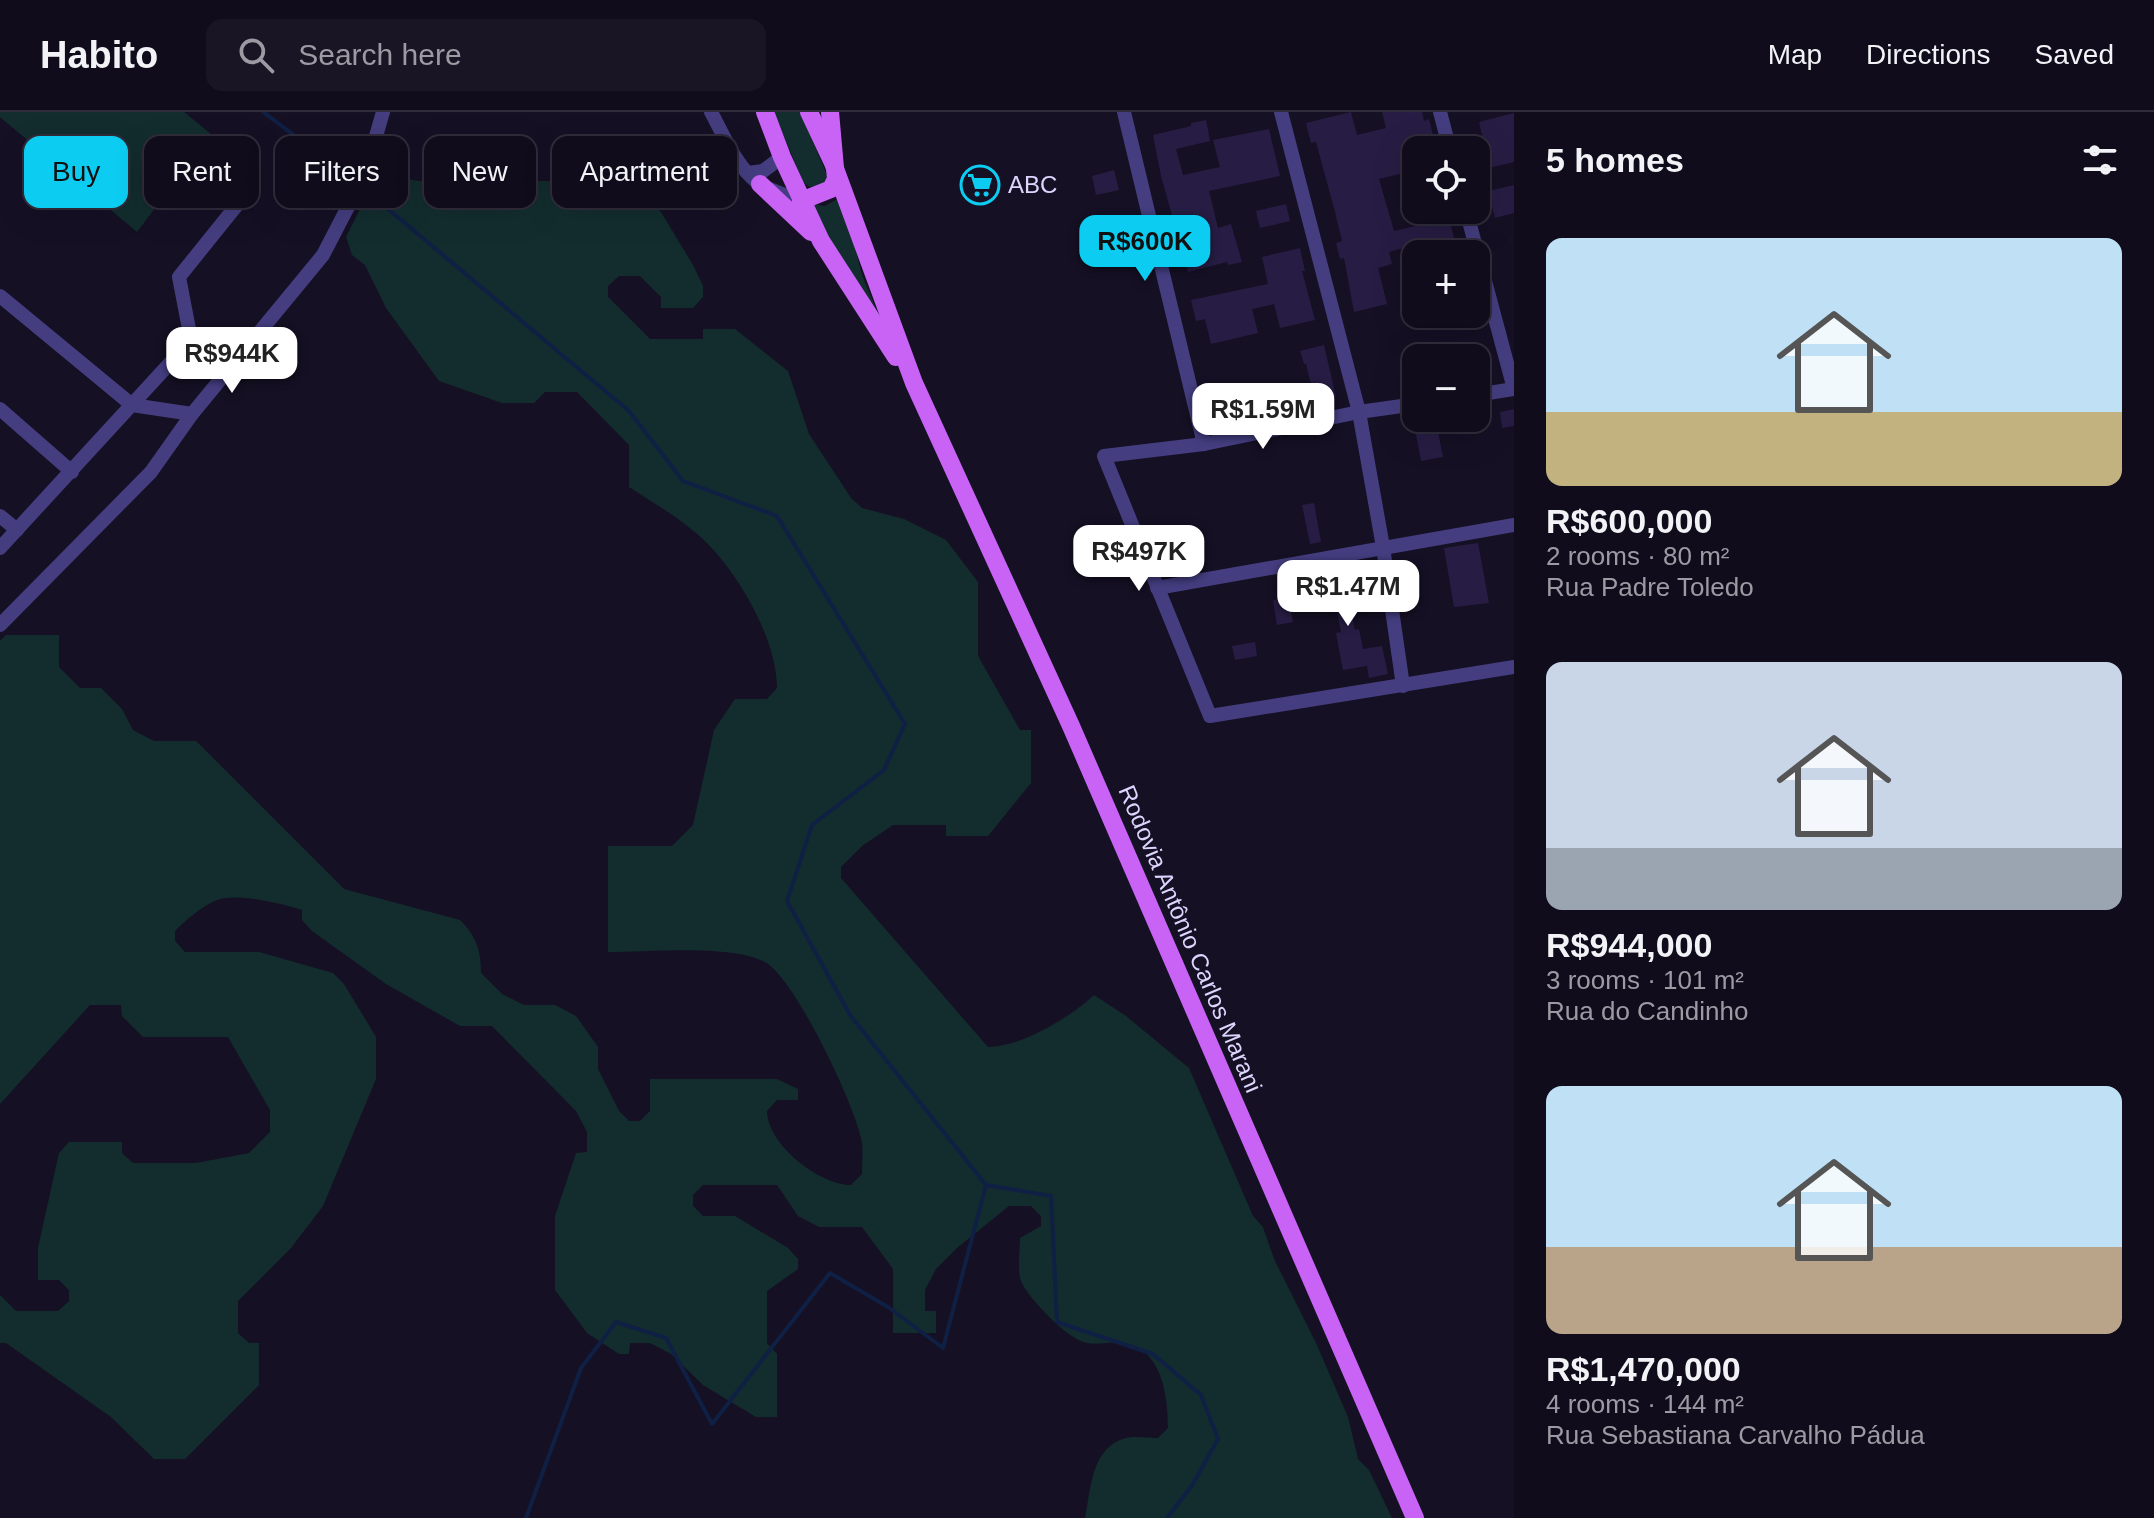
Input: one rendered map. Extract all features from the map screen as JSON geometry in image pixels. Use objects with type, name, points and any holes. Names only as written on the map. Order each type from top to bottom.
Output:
[{"type":"main road","name":"Rodovia Antônio Carlos Marani","points":[[765,112],[801,201],[821,241],[914,383]]},
{"type":"main road","name":"Rodovia Antônio Carlos Marani","points":[[809,112],[833,163],[914,383],[1071,726],[1415,1518]]},
{"type":"main road","points":[[801,201],[831,189],[836,179],[830,112]]},
{"type":"main road","points":[[754,179],[821,241]]},
{"type":"street","points":[[0,625],[151,472],[192,414],[323,255],[365,174],[383,112]]},
{"type":"street","points":[[711,112],[728,144],[754,179],[801,201]]},
{"type":"street","points":[[1124,112],[1204,444]]},
{"type":"street","points":[[1281,112],[1359,412],[1403,686]]},
{"type":"street","points":[[1440,112],[1446,136]]},
{"type":"street","points":[[754,179],[782,157]]},
{"type":"street","points":[[0,548],[183,349],[189,329],[179,277],[235,208]]},
{"type":"street","points":[[1470,224],[1514,389],[1490,393]]},
{"type":"street","points":[[0,296],[132,405],[192,414]]},
{"type":"street","points":[[1402,406],[1204,444],[1104,456],[1210,716],[1514,667]]},
{"type":"street","points":[[0,409],[72,472]]},
{"type":"street","points":[[0,516],[17,530]]},
{"type":"street","points":[[1157,588],[1514,525]]},
{"type":"green space","points":[[0,112],[184,112],[211,134],[144,136],[144,208],[155,208],[137,232],[108,208],[128,208],[128,136],[24,137],[0,117]]},
{"type":"green space","points":[[774,112],[800,112],[827,175],[821,186],[810,187],[803,182]]},
{"type":"green space","points":[[408,179],[424,181],[424,208],[536,208],[536,181],[552,181],[552,208],[657,208],[693,265],[703,286],[703,297],[693,308],[661,308],[661,297],[640,276],[619,276],[608,286],[608,297],[650,339],[703,339],[703,329],[735,329],[788,371],[809,434],[851,498],[862,508],[904,519],[946,540],[978,582],[978,656],[1020,730],[1031,730],[1031,783],[988,836],[946,836],[946,825],[893,825],[862,846],[841,867],[841,878],[988,1047],[1015,1042],[1045,1029],[1094,995],[1126,1016],[1189,1068],[1253,1216],[1263,1227],[1274,1259],[1316,1343],[1348,1417],[1358,1459],[1369,1470],[1392,1518],[1085,1518],[1091,1482],[1106,1450],[1126,1438],[1158,1438],[1168,1428],[1164,1389],[1155,1364],[1147,1354],[1124,1343],[1087,1343],[1079,1340],[1050,1317],[1025,1288],[1019,1271],[1020,1238],[1041,1226],[1041,1216],[1031,1206],[1009,1206],[936,1269],[925,1290],[925,1311],[936,1311],[936,1333],[893,1333],[893,1269],[862,1227],[819,1227],[798,1216],[777,1185],[703,1185],[693,1195],[693,1206],[703,1216],[735,1216],[788,1248],[798,1259],[798,1269],[767,1291],[767,1343],[777,1354],[777,1417],[756,1417],[703,1385],[671,1354],[650,1343],[630,1343],[629,1354],[619,1354],[587,1333],[555,1290],[555,1216],[576,1153],[587,1152],[587,1132],[576,1111],[492,1026],[460,1026],[386,984],[312,931],[302,920],[302,910],[258,900],[234,898],[215,901],[175,931],[175,941],[185,952],[259,952],[333,973],[344,984],[376,1037],[376,1079],[323,1206],[291,1248],[238,1301],[238,1333],[249,1343],[259,1343],[259,1385],[185,1459],[154,1459],[111,1417],[6,1343],[0,1343],[0,1295],[16,1311],[58,1311],[69,1301],[69,1290],[59,1280],[38,1280],[38,1248],[59,1153],[69,1142],[122,1142],[122,1153],[133,1163],[196,1163],[249,1153],[270,1132],[270,1110],[228,1037],[143,1037],[122,1016],[121,1005],[90,1005],[0,1104],[0,641],[6,635],[59,635],[59,667],[80,688],[101,688],[122,709],[133,730],[154,741],[196,741],[344,889],[460,920],[477,945],[481,973],[502,994],[524,1005],[555,1005],[576,1016],[598,1047],[598,1069],[619,1111],[629,1121],[640,1121],[650,1111],[650,1079],[777,1079],[798,1089],[798,1100],[777,1100],[767,1111],[769,1124],[785,1149],[810,1170],[838,1183],[851,1185],[862,1174],[862,1143],[849,1103],[808,1017],[778,973],[765,962],[732,953],[689,950],[608,952],[608,846],[672,846],[693,825],[714,730],[735,699],[767,699],[777,688],[769,646],[749,601],[722,560],[706,543],[676,518],[629,487],[629,445],[577,392],[545,392],[534,403],[502,403],[439,381],[386,308],[365,265],[352,255],[346,237],[360,208],[408,208]]},
{"type":"green space","points":[[839,198],[862,275],[895,354],[807,203],[825,206]]},
{"type":"building","points":[[1351,112],[1357,135],[1386,128],[1382,112],[1422,112],[1424,121],[1429,119],[1433,136],[1402,136],[1402,173],[1379,179],[1394,231],[1424,224],[1450,224],[1454,240],[1402,240],[1402,248],[1389,252],[1392,264],[1378,268],[1387,304],[1354,312],[1344,258],[1340,259],[1336,243],[1342,241],[1335,212],[1316,142],[1311,143],[1306,123]]},
{"type":"building","points":[[1514,113],[1514,162],[1490,168],[1490,136],[1482,136],[1479,122]]},
{"type":"building","points":[[1206,120],[1210,141],[1176,149],[1183,175],[1220,167],[1213,140],[1269,129],[1280,176],[1209,191],[1218,228],[1231,224],[1242,262],[1228,265],[1227,262],[1188,272],[1153,135]]},
{"type":"building","points":[[1114,170],[1119,190],[1096,195],[1092,176]]},
{"type":"building","points":[[1514,185],[1514,213],[1495,218],[1490,191]]},
{"type":"building","points":[[1286,204],[1290,221],[1260,228],[1256,211]]},
{"type":"building","points":[[1300,248],[1305,271],[1302,271],[1315,320],[1280,328],[1274,304],[1252,309],[1258,333],[1211,344],[1205,319],[1196,321],[1191,300],[1268,284],[1262,257]]},
{"type":"building","points":[[1324,345],[1336,397],[1315,402],[1300,351]]},
{"type":"building","points":[[1514,409],[1514,426],[1502,428],[1500,412]]},
{"type":"building","points":[[1416,432],[1438,432],[1443,457],[1421,461]]},
{"type":"building","points":[[1314,503],[1321,542],[1310,544],[1302,505]]},
{"type":"building","points":[[1478,543],[1489,603],[1454,607],[1444,548]]},
{"type":"building","points":[[1348,577],[1350,589],[1347,590],[1355,630],[1359,629],[1363,649],[1382,646],[1388,674],[1369,678],[1367,666],[1343,670],[1336,633],[1341,632],[1335,601],[1312,606],[1308,582]]},
{"type":"building","points":[[1288,598],[1293,622],[1277,625],[1273,600]]},
{"type":"building","points":[[1255,642],[1257,656],[1235,660],[1232,646]]},
{"type":"waterway","points":[[263,112],[295,136]]},
{"type":"waterway","points":[[387,208],[629,411],[683,481],[777,516],[905,724],[884,770],[812,825],[787,901],[850,1015],[986,1185],[943,1348],[888,1307],[830,1273],[712,1424],[666,1338],[616,1322],[581,1368],[526,1518]]},
{"type":"waterway","points":[[986,1185],[1051,1196],[1057,1322],[1153,1354],[1201,1395],[1218,1439],[1193,1484],[1167,1518]]},
{"type":"place","name":"ABC","points":[[980,185]]}]
